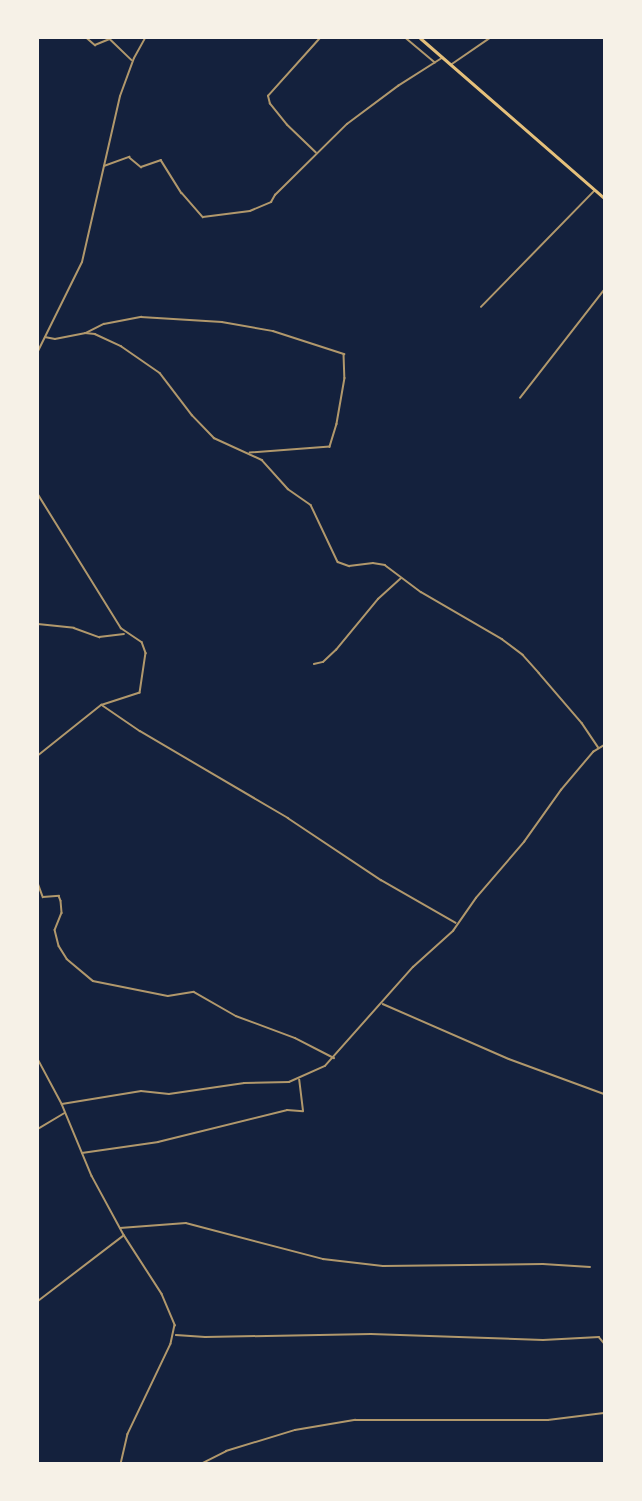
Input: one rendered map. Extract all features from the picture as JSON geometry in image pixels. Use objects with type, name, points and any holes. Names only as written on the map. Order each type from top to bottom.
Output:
[{"type":"highway","points":[[420,38],[604,198]]},
{"type":"street","points":[[87,38],[95,45],[110,39],[133,60]]},
{"type":"street","points":[[38,351],[82,262],[120,96],[133,60],[145,38]]},
{"type":"street","points":[[316,153],[289,127],[270,104],[268,96],[320,38]]},
{"type":"street","points":[[406,38],[436,62]]},
{"type":"street","points":[[452,65],[490,38]]},
{"type":"street","points":[[104,166],[129,157],[141,167],[162,161],[182,194],[195,205],[202,216],[209,218],[243,213],[268,205],[316,153],[347,124],[392,90],[443,58]]},
{"type":"street","points":[[481,307],[595,189]]},
{"type":"street","points":[[520,398],[604,291]]},
{"type":"street","points":[[45,337],[55,339],[85,333],[104,324],[144,316],[222,321],[273,331],[344,354],[345,378],[337,424],[330,447],[248,453]]},
{"type":"street","points":[[85,333],[99,335],[115,343],[160,373],[188,410],[214,438],[265,462],[286,487],[314,509],[339,562],[349,566],[381,564],[421,592],[490,631],[523,655],[582,723],[598,747]]},
{"type":"street","points":[[38,494],[126,633],[140,640],[144,646],[142,689],[139,693],[102,705],[38,756]]},
{"type":"street","points":[[314,664],[323,662],[336,650],[378,599],[401,578]]},
{"type":"street","points":[[38,624],[67,626],[99,637],[126,633]]},
{"type":"street","points":[[102,705],[140,731],[288,818],[381,880],[458,924]]},
{"type":"street","points":[[62,1104],[130,1092],[169,1094],[234,1084],[283,1083],[319,1070],[334,1058],[413,967],[458,924],[476,898],[524,842],[548,806],[598,747],[604,745]]},
{"type":"street","points":[[38,883],[43,897],[58,896],[61,901],[62,913],[55,930],[59,946],[67,959],[95,982],[168,996],[194,992],[236,1016],[295,1038],[334,1058]]},
{"type":"street","points":[[382,1003],[509,1059],[604,1095]]},
{"type":"street","points":[[38,1059],[62,1104],[82,1153],[120,1228],[162,1294],[174,1320],[175,1335],[128,1434],[121,1464]]},
{"type":"street","points":[[82,1153],[158,1142],[287,1110],[303,1111],[299,1079]]},
{"type":"street","points":[[38,1129],[65,1113]]},
{"type":"street","points":[[120,1228],[188,1223],[323,1259],[382,1266],[535,1263],[590,1267]]},
{"type":"street","points":[[38,1301],[124,1235]]},
{"type":"street","points":[[175,1335],[205,1337],[371,1334],[543,1340],[600,1337],[604,1343]]},
{"type":"street","points":[[201,1464],[222,1452],[266,1438],[343,1422],[396,1419],[548,1420],[604,1413]]}]
